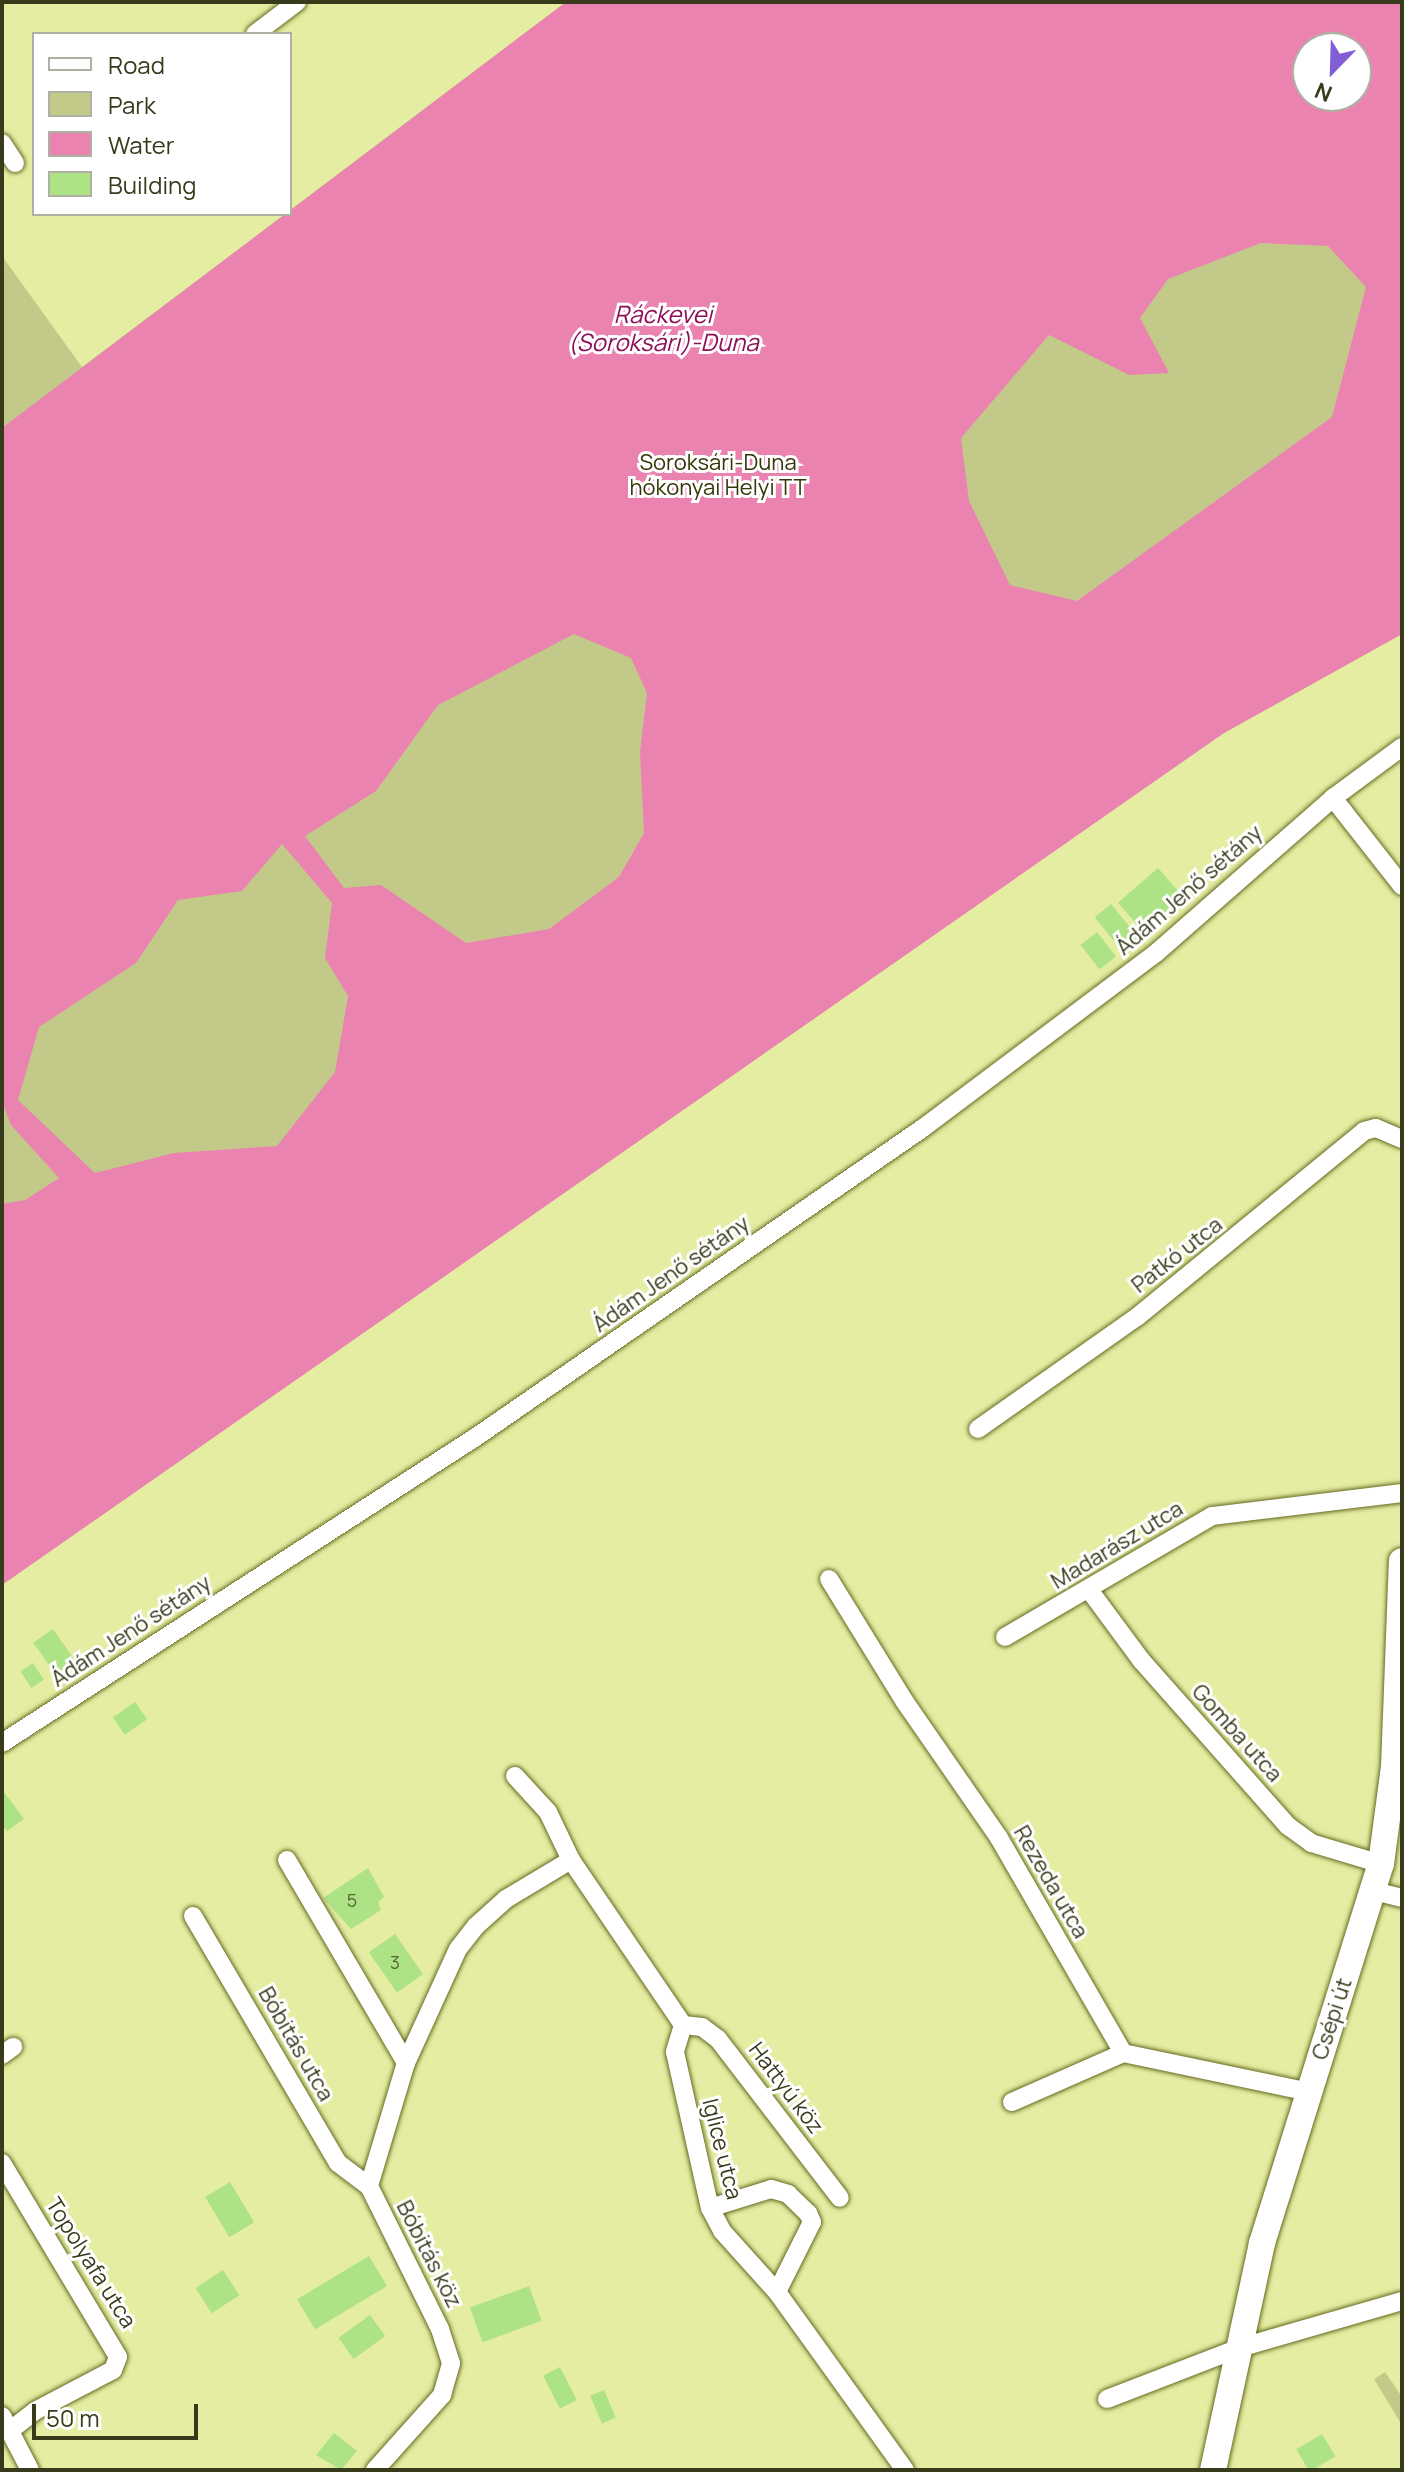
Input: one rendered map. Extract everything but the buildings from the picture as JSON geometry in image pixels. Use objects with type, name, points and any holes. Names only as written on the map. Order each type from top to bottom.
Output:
[{"type":"street","points":[[258,32],[297,2]]},
{"type":"street","points":[[2,143],[17,167]]},
{"type":"street","name":"Ádám Jenő sétány","points":[[2,1743],[476,1437],[923,1128],[1156,953],[1333,798],[1402,747]]},
{"type":"street","points":[[1333,798],[1402,886]]},
{"type":"street","name":"Patkó utca","points":[[978,1429],[1137,1317],[1364,1131],[1376,1128],[1402,1139]]},
{"type":"street","name":"Madarász utca","points":[[1005,1637],[1090,1591],[1212,1516],[1402,1493]]},
{"type":"street","name":"Csépi út","points":[[1213,2470],[1262,2243],[1381,1864],[1394,1767],[1402,1561]]},
{"type":"street","name":"Rezeda utca","points":[[829,1579],[905,1702],[999,1838],[1123,2053]]},
{"type":"street","name":"Gomba utca","points":[[1090,1591],[1141,1660],[1288,1826],[1311,1843],[1381,1864]]},
{"type":"street","points":[[515,1776],[548,1812],[571,1860],[683,2025]]},
{"type":"street","points":[[287,1860],[406,2063]]},
{"type":"street","name":"Bóbitás köz","points":[[375,2470],[442,2395],[451,2363],[440,2329],[369,2186],[406,2063],[458,1949],[476,1926],[506,1899],[571,1860]]},
{"type":"street","points":[[1374,1891],[1402,1898]]},
{"type":"street","name":"Bóbitás utca","points":[[193,1916],[338,2163],[369,2186]]},
{"type":"street","name":"Hattyú köz","points":[[683,2025],[702,2027],[718,2039],[840,2198]]},
{"type":"street","name":"Iglice utca","points":[[683,2025],[675,2052],[710,2208],[722,2231],[777,2292],[905,2470]]},
{"type":"street","points":[[1012,2102],[1123,2053],[1309,2092]]},
{"type":"street","name":"Topolyafa utca","points":[[2,2163],[118,2357],[113,2370],[6,2423],[30,2470]]},
{"type":"street","points":[[710,2208],[771,2189],[788,2194],[808,2213],[812,2222],[777,2292]]},
{"type":"street","points":[[1107,2399],[1239,2348],[1402,2301]]},
{"type":"green space","name":"Ráckevei (Soroksári)-Duna","points":[[566,2],[1402,2],[1402,634],[1224,733],[2,1527],[2,256],[82,367],[282,216],[292,216],[292,209]]},
{"type":"green space","points":[[1385,2372],[1402,2397],[1402,2425],[1374,2379]]},
{"type":"water","name":"Ráckevei (Soroksári)-Duna","points":[[566,2],[1402,2],[1402,634],[1224,733],[2,1585],[2,1204],[25,1200],[59,1178],[11,1125],[2,1102],[2,428],[283,216],[292,216],[292,209]],"holes":[[[1261,243],[1328,246],[1366,287],[1332,417],[1077,601],[1010,585],[969,501],[961,438],[1049,335],[1129,375],[1169,373],[1140,318],[1168,279]],[[574,634],[631,658],[647,693],[640,752],[644,833],[619,877],[549,929],[466,943],[381,885],[344,888],[305,836],[376,791],[438,705]],[[282,844],[332,903],[325,958],[348,996],[335,1072],[277,1146],[174,1153],[95,1173],[18,1100],[39,1027],[136,963],[178,900],[242,891]]]},
{"type":"park label","name":"Soroksári-Duna hókonyai Helyi TT","points":[[718,474]]}]
